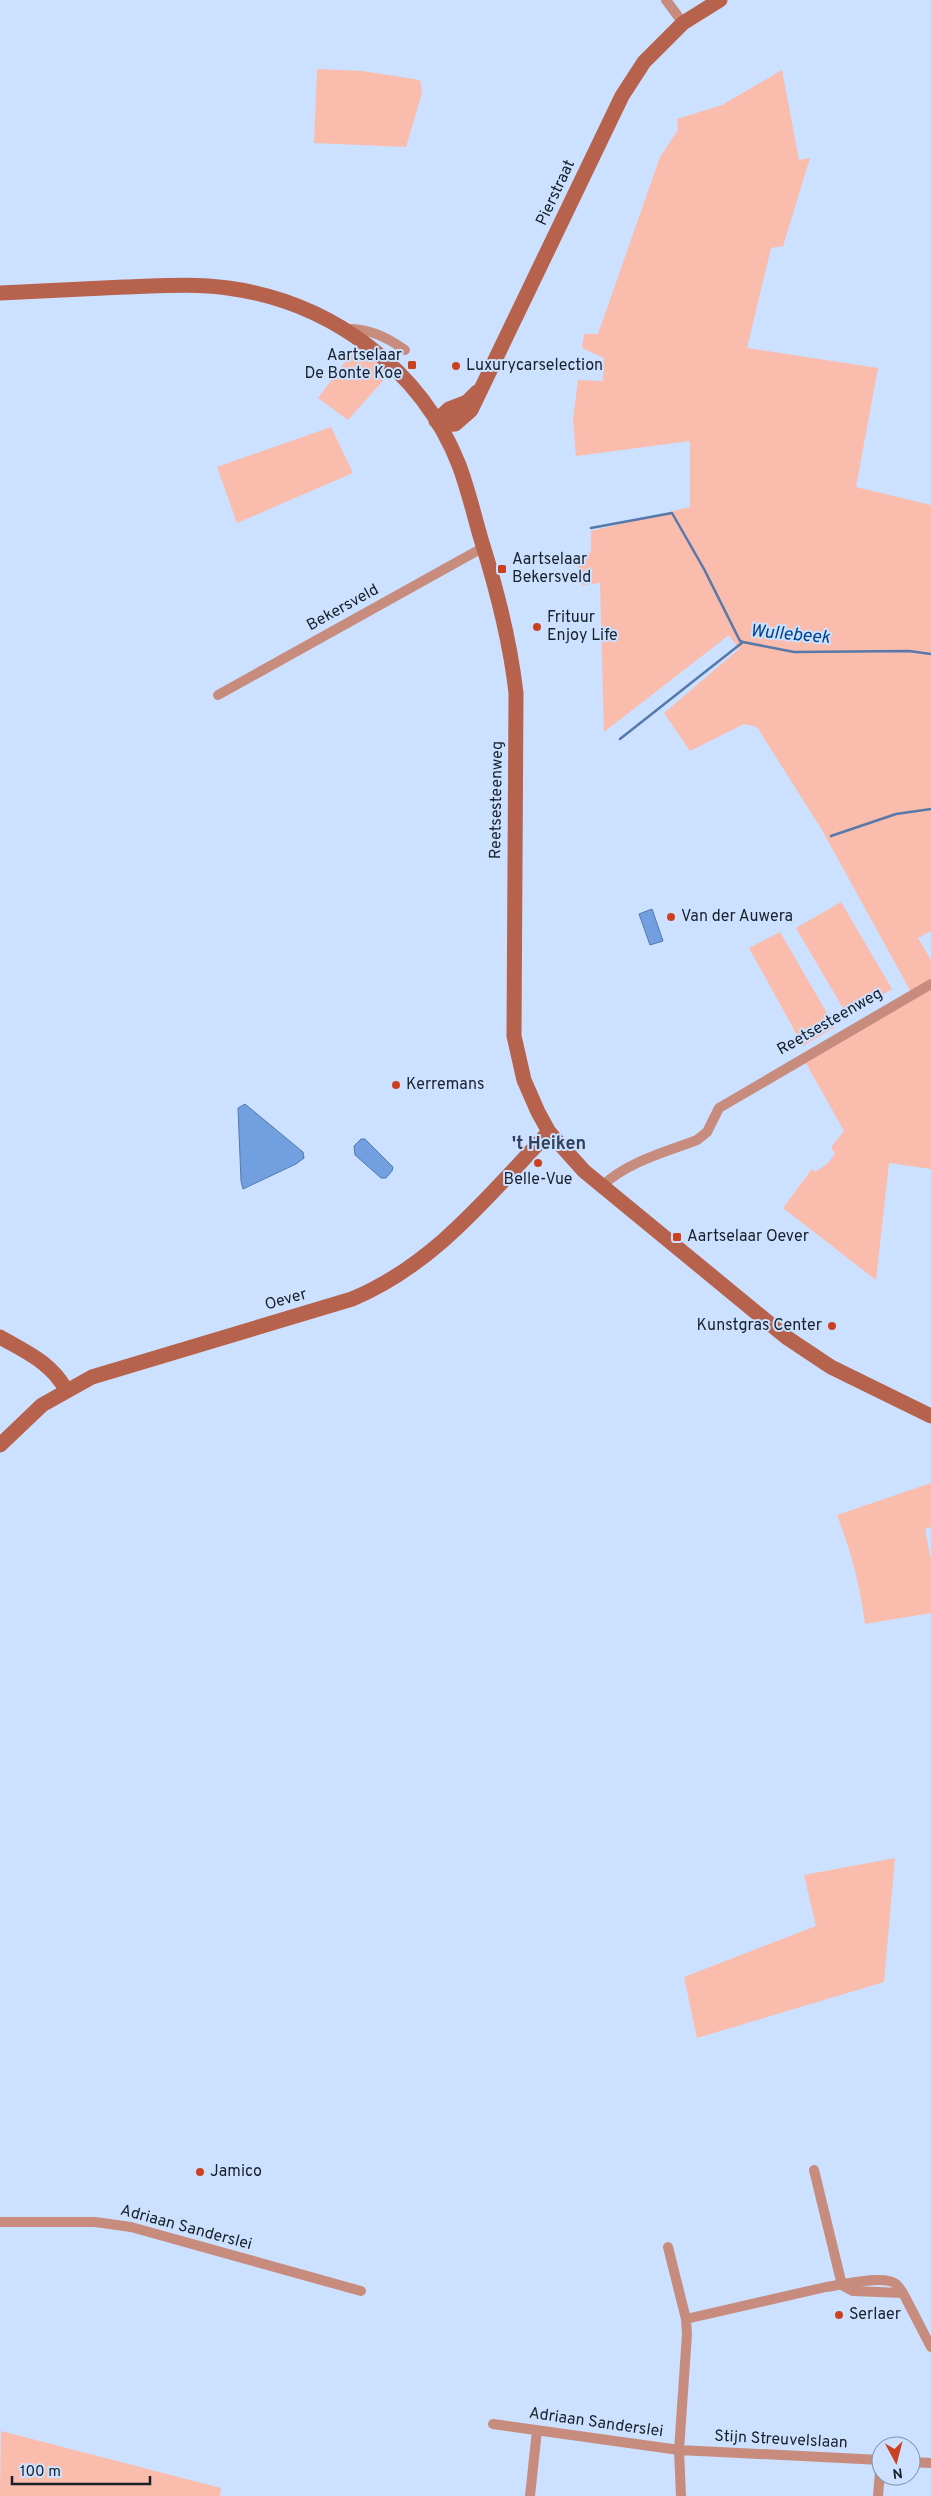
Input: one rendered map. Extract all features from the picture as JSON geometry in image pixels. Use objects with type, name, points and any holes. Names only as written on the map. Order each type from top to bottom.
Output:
[{"type":"street","points":[[666,0],[683,23]]},
{"type":"street","name":"Pierstraat","points":[[454,424],[471,410],[479,390],[530,291],[622,96],[644,62],[683,23],[720,0]]},
{"type":"street","name":"Reetsesteenweg","points":[[0,293],[188,284],[263,294],[319,314],[371,347],[393,366],[424,403],[438,423],[458,463],[484,547],[506,628],[516,693],[514,1036],[524,1080],[549,1132],[584,1171],[786,1337],[830,1367],[931,1416]]},
{"type":"street","points":[[344,329],[364,328],[389,339],[404,350]]},
{"type":"street","name":"Pierstraat","points":[[438,423],[449,410],[467,402],[479,390]]},
{"type":"street","points":[[424,403],[449,410]]},
{"type":"street","points":[[438,423],[454,424],[451,447]]},
{"type":"street","name":"Bekersveld","points":[[218,695],[484,547]]},
{"type":"street","name":"Reetsesteenweg","points":[[602,1186],[612,1176],[628,1167],[698,1140],[707,1132],[719,1108],[931,984]]},
{"type":"street","name":"Oever","points":[[0,1446],[31,1415],[66,1390],[106,1372],[352,1299],[387,1284],[439,1245],[549,1132]]},
{"type":"street","points":[[0,1337],[47,1364],[60,1377],[66,1390]]},
{"type":"street","points":[[814,2170],[842,2285]]},
{"type":"street","name":"Adriaan Sanderslei","points":[[0,2222],[113,2224],[361,2291]]},
{"type":"street","points":[[668,2247],[686,2320],[687,2334],[679,2450]]},
{"type":"street","points":[[686,2320],[842,2285],[853,2291],[903,2293],[931,2347]]},
{"type":"street","name":"Adriaan Sanderslei","points":[[493,2424],[679,2450],[681,2496]]},
{"type":"street","points":[[530,2496],[537,2430]]},
{"type":"street","name":"Stijn Streuvelslaan","points":[[679,2450],[871,2460]]},
{"type":"shaded area","points":[[317,69],[363,71],[420,80],[422,93],[406,147],[314,143]]},
{"type":"shaded area","points":[[782,70],[799,160],[810,158],[783,246],[771,248],[747,348],[878,368],[856,487],[931,505],[931,931],[918,938],[931,960],[931,1169],[889,1163],[876,1280],[783,1208],[812,1169],[815,1172],[827,1164],[835,1154],[831,1147],[844,1131],[802,1056],[911,992],[822,830],[757,727],[744,724],[690,751],[664,713],[739,649],[729,635],[604,732],[600,583],[582,585],[577,560],[591,552],[591,531],[690,507],[690,441],[576,456],[573,420],[578,380],[603,381],[604,358],[582,348],[584,334],[598,334],[660,157],[678,130],[677,119],[722,105]]},
{"type":"shaded area","points":[[357,346],[389,374],[348,420],[318,398]]},
{"type":"shaded area","points":[[331,427],[353,473],[237,523],[217,467]]},
{"type":"shaded area","points":[[841,902],[892,989],[847,1015],[796,928]]},
{"type":"shaded area","points":[[780,932],[835,1027],[803,1046],[749,948]]},
{"type":"shaded area","points":[[931,1483],[931,1527],[925,1529],[931,1560],[931,1613],[865,1624],[854,1568],[837,1515]]},
{"type":"shaded area","points":[[895,1858],[884,1982],[697,2038],[684,1977],[816,1926],[804,1875]]},
{"type":"shaded area","points":[[1,2431],[221,2488],[220,2496],[0,2496]]},
{"type":"water","points":[[652,909],[663,941],[650,945],[639,914]]},
{"type":"water","points":[[245,1104],[303,1152],[304,1158],[296,1164],[243,1189],[241,1181],[238,1108]]},
{"type":"water","points":[[361,1139],[365,1139],[393,1167],[386,1178],[381,1178],[355,1155],[354,1146]]},
{"type":"waterway","points":[[591,528],[672,513],[704,569],[740,641],[743,642]]},
{"type":"waterway","name":"Wullebeek","points":[[620,739],[743,642],[794,652],[909,651],[931,654]]},
{"type":"waterway","points":[[831,836],[896,814],[931,809]]},
{"type":"place","name":"Aartselaar De Bonte Koe","points":[[412,365]]},
{"type":"place","name":"Luxurycarselection","points":[[456,366]]},
{"type":"place","name":"Aartselaar Bekersveld","points":[[502,569]]},
{"type":"place","name":"Frituur Enjoy Life","points":[[537,627]]},
{"type":"place","name":"Van der Auwera","points":[[671,917]]},
{"type":"place","name":"Kerremans","points":[[396,1085]]},
{"type":"place","name":"Belle-Vue","points":[[538,1163]]},
{"type":"place","name":"Aartselaar Oever","points":[[677,1237]]},
{"type":"place","name":"Kunstgras Center","points":[[832,1326]]},
{"type":"place","name":"Jamico","points":[[200,2172]]},
{"type":"place","name":"Serlaer","points":[[839,2315]]},
{"type":"district","name":"'t Heiken","points":[[549,1144]]}]
